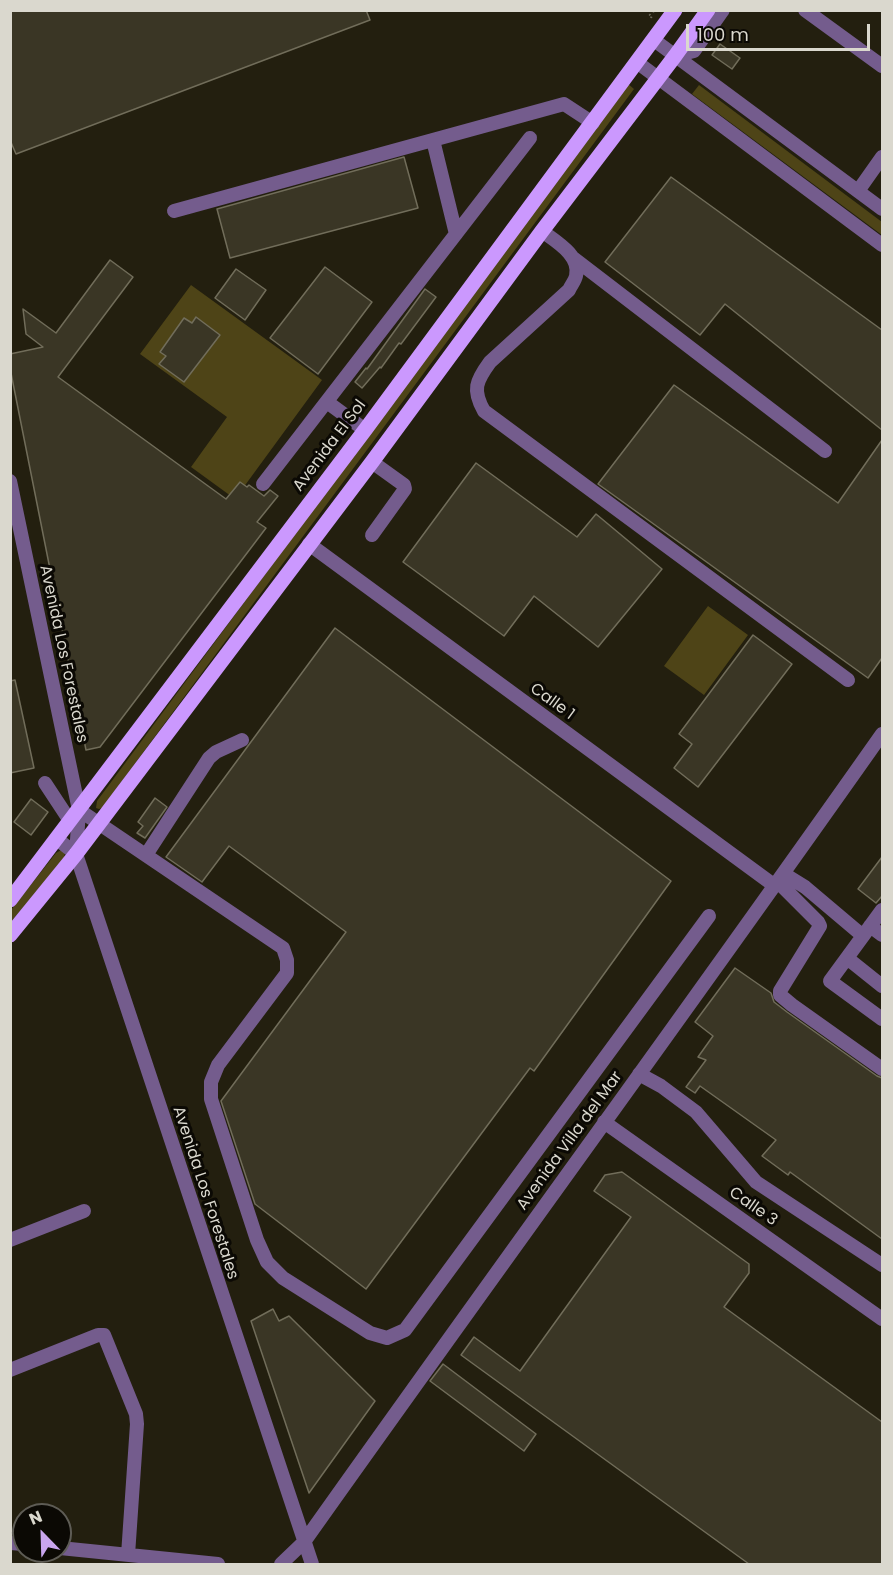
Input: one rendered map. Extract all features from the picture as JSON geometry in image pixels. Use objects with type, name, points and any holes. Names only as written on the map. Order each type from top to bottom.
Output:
[{"type":"main road","name":"Avenida El Sol","points":[[12,894],[57,839],[365,430],[675,10]]},
{"type":"main road","points":[[10,935],[76,854],[372,462],[708,10]]},
{"type":"street","points":[[675,56],[694,51],[723,10]]},
{"type":"street","points":[[806,10],[882,66]]},
{"type":"street","points":[[654,40],[882,209]]},
{"type":"street","points":[[638,63],[882,244]]},
{"type":"street","points":[[174,211],[564,104],[593,123]]},
{"type":"street","points":[[263,484],[530,138]]},
{"type":"street","points":[[433,140],[456,234]]},
{"type":"street","points":[[858,191],[882,158]]},
{"type":"street","points":[[542,231],[825,451]]},
{"type":"street","points":[[573,257],[576,276],[569,290],[490,362],[481,374],[477,399],[484,411],[848,680]]},
{"type":"street","points":[[327,402],[365,430]]},
{"type":"street","points":[[372,462],[404,485],[405,489],[372,535]]},
{"type":"street","name":"Avenida Los Forestales","points":[[10,481],[74,815],[76,854],[312,1564]]},
{"type":"street","name":"Calle 1","points":[[309,544],[779,881]]},
{"type":"street","name":"Avenida Villa del Mar","points":[[281,1564],[304,1542],[882,734]]},
{"type":"street","points":[[146,855],[209,759],[216,752],[242,740]]},
{"type":"street","points":[[45,783],[74,815],[98,823],[282,948],[287,960],[287,974],[218,1065],[211,1082],[211,1100],[257,1240],[267,1262],[283,1278],[360,1327],[387,1338],[405,1330],[709,916]]},
{"type":"street","points":[[57,839],[76,854]]},
{"type":"street","points":[[779,881],[805,887],[866,931],[882,935]]},
{"type":"street","points":[[779,881],[820,926],[780,991],[780,995],[882,1069]]},
{"type":"street","points":[[882,910],[830,981],[882,1019]]},
{"type":"street","points":[[847,958],[882,986]]},
{"type":"street","points":[[639,1074],[661,1086],[696,1112],[756,1182],[882,1265]]},
{"type":"street","name":"Calle 3","points":[[604,1122],[882,1319]]},
{"type":"street","points":[[10,1240],[84,1211]]},
{"type":"street","points":[[10,1370],[98,1335],[104,1335],[136,1414],[128,1555]]},
{"type":"street","points":[[72,1549],[218,1564]]},
{"type":"path","points":[[645,10],[651,16]]},
{"type":"shaded area","points":[[627,83],[634,89],[102,808],[96,808],[97,801]]},
{"type":"shaded area","points":[[699,85],[882,222],[882,235],[692,94]]},
{"type":"shaded area","points":[[191,285],[322,380],[235,499],[191,467],[227,417],[140,354]]},
{"type":"shaded area","points":[[708,606],[748,635],[704,695],[664,666]]},
{"type":"shaded area","points":[[61,850],[65,853],[64,858],[11,922],[11,910],[56,853]]},
{"type":"building","points":[[10,10],[366,10],[370,20],[16,154],[10,140]]},
{"type":"building","points":[[720,44],[740,58],[732,69],[712,55]]},
{"type":"building","points":[[404,157],[418,208],[230,258],[217,209]]},
{"type":"building","points":[[671,177],[882,330],[882,430],[725,304],[700,335],[605,262]]},
{"type":"building","points":[[110,260],[133,277],[58,377],[226,499],[240,482],[247,487],[249,485],[264,496],[270,490],[278,496],[257,522],[266,528],[100,747],[86,750],[10,368],[10,354],[43,347],[26,334],[23,309],[56,333]]},
{"type":"building","points":[[325,267],[372,302],[318,374],[270,338]]},
{"type":"building","points":[[236,269],[266,290],[245,320],[215,298]]},
{"type":"building","points":[[425,289],[436,297],[401,344],[399,343],[381,368],[362,388],[355,382]]},
{"type":"building","points":[[196,317],[220,335],[184,382],[159,364],[166,356],[160,352],[184,318],[192,323]]},
{"type":"building","points":[[674,385],[838,503],[882,440],[882,658],[868,678],[598,484]]},
{"type":"building","points":[[476,463],[577,537],[596,514],[662,569],[598,647],[534,596],[504,636],[403,562]]},
{"type":"building","points":[[335,628],[671,881],[534,1071],[530,1068],[366,1289],[255,1204],[221,1101],[346,932],[229,846],[202,882],[166,857]]},
{"type":"building","points":[[753,635],[792,664],[698,787],[674,768],[692,744],[679,734]]},
{"type":"building","points":[[15,680],[34,768],[10,773],[10,681]]},
{"type":"building","points":[[155,798],[167,807],[145,838],[137,833],[143,826],[138,822]]},
{"type":"building","points":[[31,799],[48,812],[31,835],[14,822]]},
{"type":"building","points":[[882,857],[882,896],[876,903],[858,889]]},
{"type":"building","points":[[735,968],[771,993],[774,1002],[787,1012],[882,1078],[882,1239],[790,1172],[788,1175],[762,1156],[776,1140],[700,1086],[695,1093],[686,1087],[706,1060],[698,1057],[713,1036],[695,1022]]},
{"type":"building","points":[[622,1172],[749,1264],[749,1273],[724,1307],[882,1422],[882,1564],[749,1564],[461,1355],[474,1337],[520,1371],[631,1217],[594,1191],[605,1175]]},
{"type":"building","points":[[273,1309],[279,1321],[289,1316],[375,1401],[309,1493],[251,1321]]},
{"type":"building","points":[[443,1364],[536,1434],[524,1451],[430,1381]]}]
